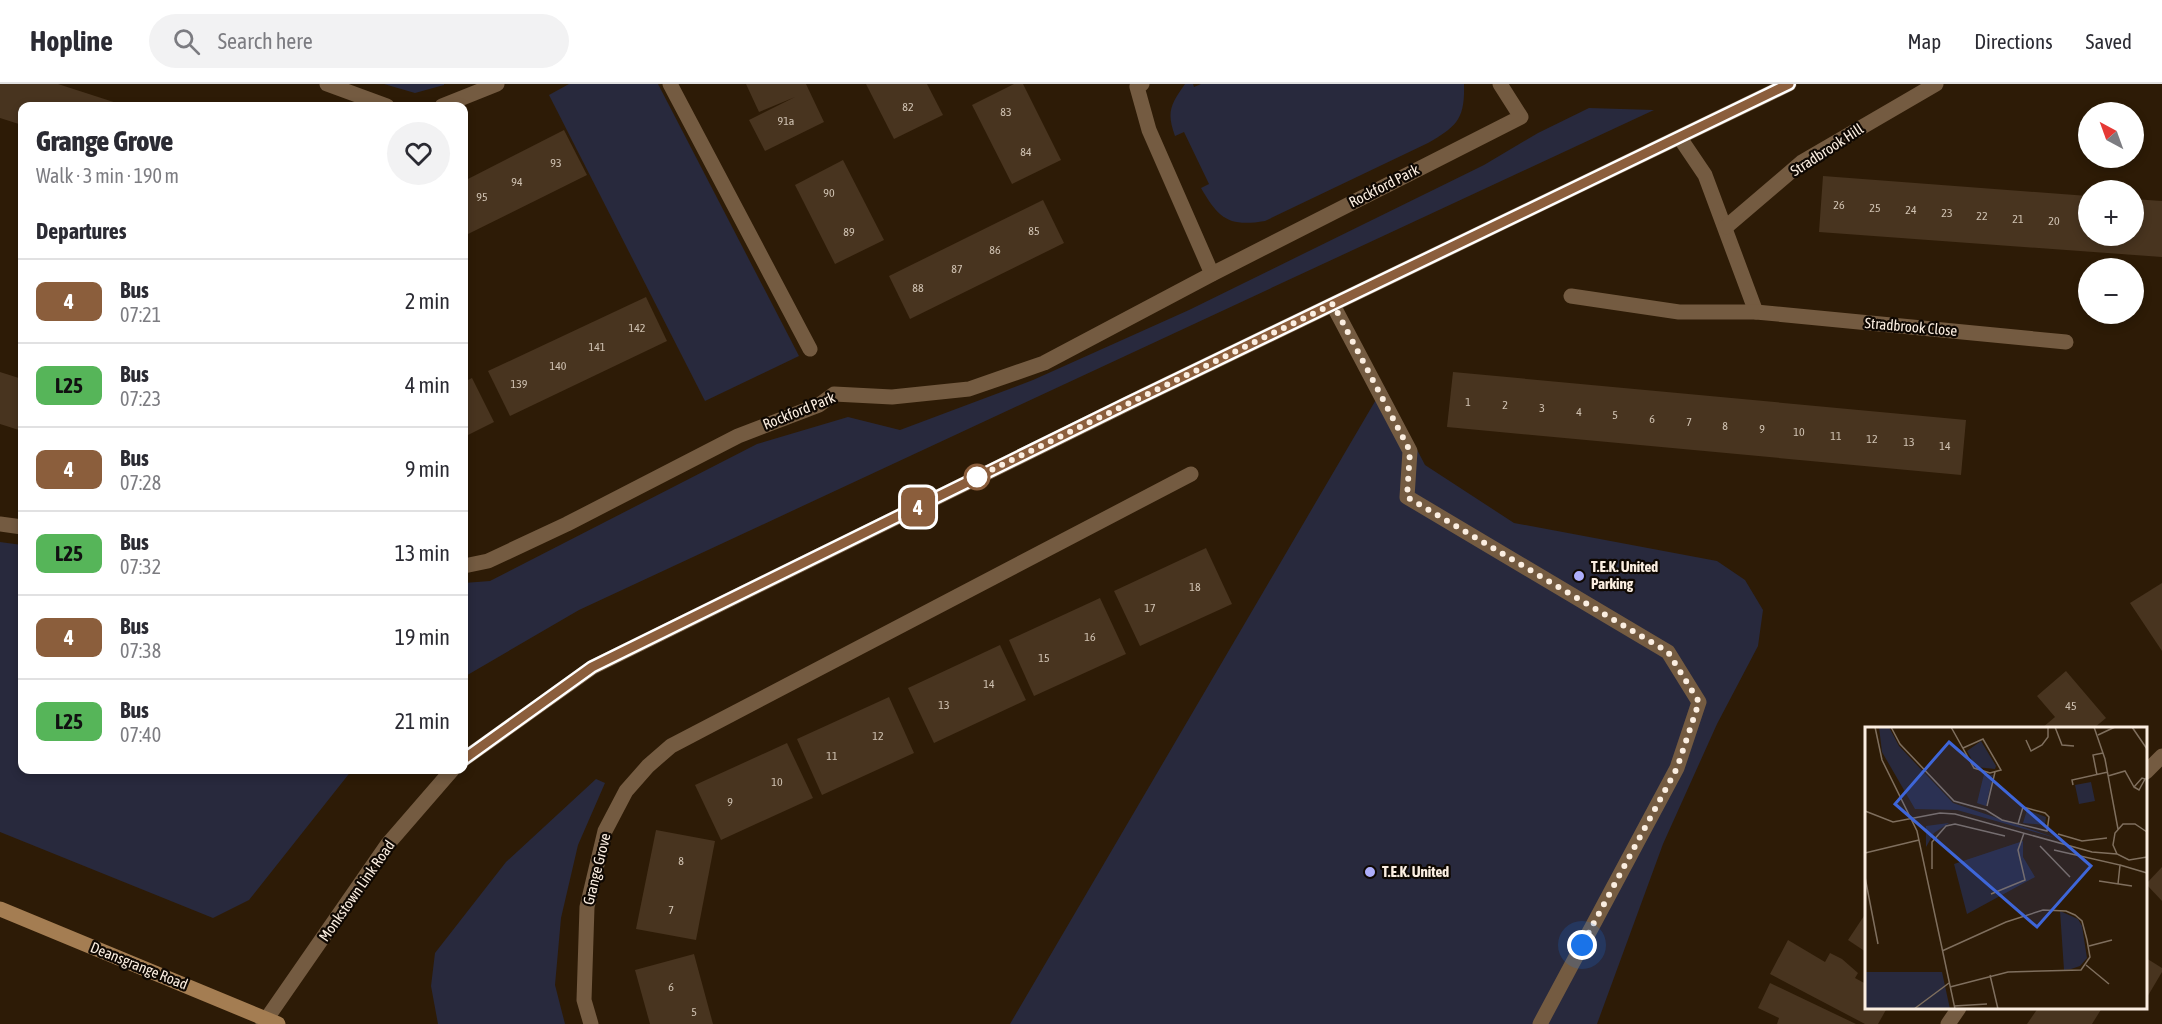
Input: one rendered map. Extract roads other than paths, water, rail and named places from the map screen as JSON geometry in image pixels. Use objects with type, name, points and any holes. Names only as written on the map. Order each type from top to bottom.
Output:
[{"type":"main road","name":"Deansgrange Road","points":[[0,909],[270,1022]]},
{"type":"street","points":[[327,84],[376,102]]},
{"type":"street","points":[[452,102],[497,84]]},
{"type":"street","points":[[670,84],[810,350]]},
{"type":"street","points":[[1142,84],[1137,87],[1149,130],[1212,274]]},
{"type":"street","name":"Rockford Park","points":[[468,565],[488,561],[567,524],[738,436],[819,405],[834,394],[892,397],[969,389],[1044,363],[1212,274],[1521,117],[1500,84]]},
{"type":"street","points":[[468,756],[592,667],[1333,304],[1789,84]]},
{"type":"street","name":"Stradbrook Hill","points":[[1726,227],[1802,162],[1936,84]]},
{"type":"street","points":[[1680,138],[1705,175],[1756,312]]},
{"type":"street","name":"Stradbrook Close","points":[[1571,296],[1679,312],[1756,312],[2066,342]]},
{"type":"street","points":[[1333,304],[1410,451],[1407,497],[1668,652],[1699,702],[1677,768],[1540,1024]]},
{"type":"street","name":"Grange Grove","points":[[591,1024],[584,1000],[587,907],[605,831],[626,791],[648,766],[671,746],[1191,474]]},
{"type":"street","points":[[0,524],[18,526]]},
{"type":"street","points":[[2147,770],[2162,756]]},
{"type":"street","name":"Monkstown Link Road","points":[[270,1022],[387,845],[449,774]]},
{"type":"street","points":[[1948,1024],[1958,1009]]},
{"type":"place","name":"T.E.K. United Parking","points":[[1579,576]]},
{"type":"place","name":"T.E.K. United","points":[[1370,872]]}]
